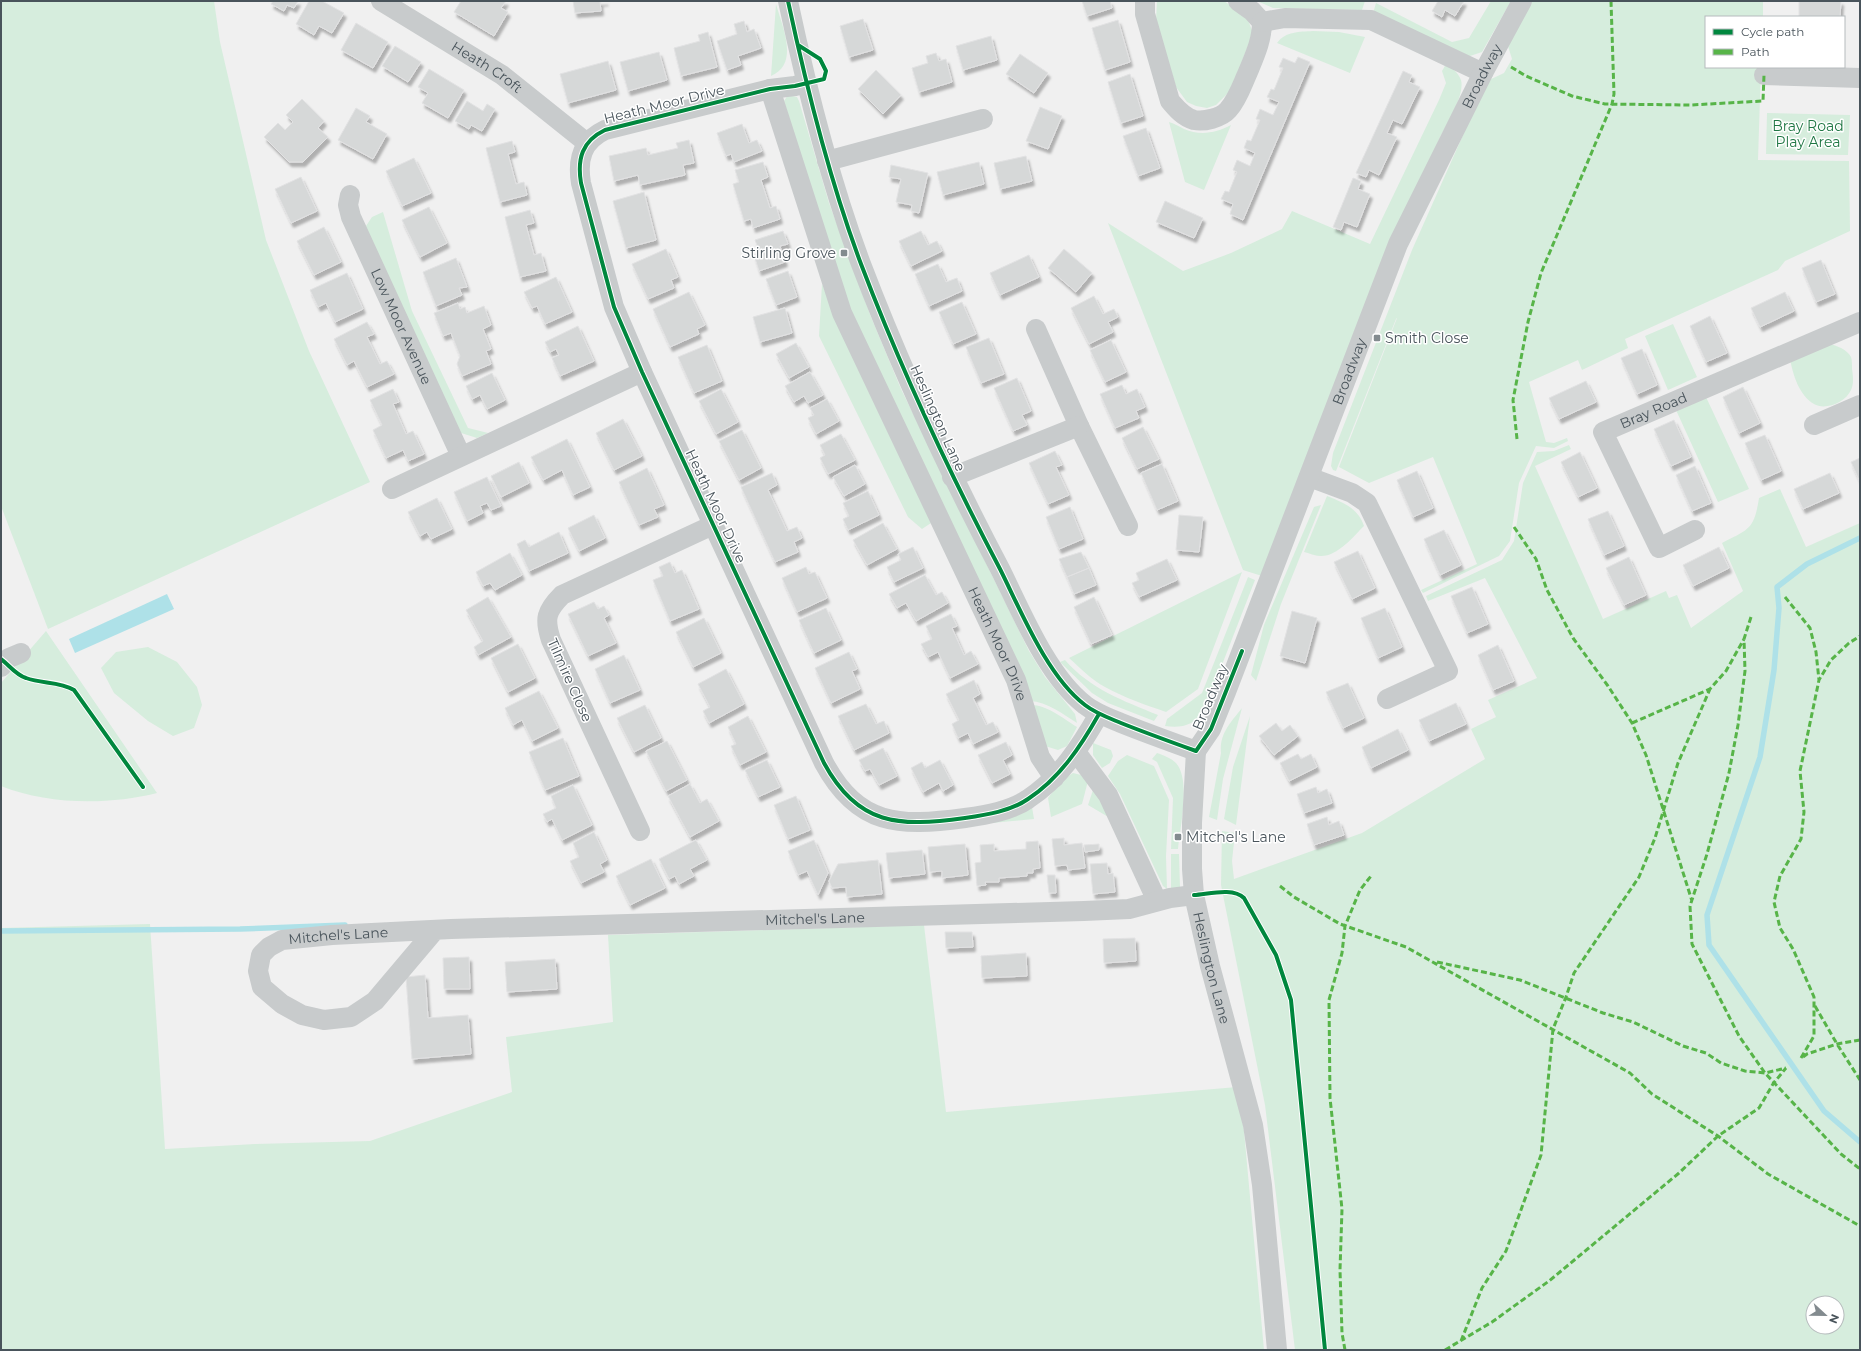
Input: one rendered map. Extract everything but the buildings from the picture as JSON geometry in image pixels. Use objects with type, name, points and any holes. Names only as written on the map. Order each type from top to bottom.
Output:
[{"type":"street","name":"Heath Croft","points":[[381,1],[502,75],[587,143]]},
{"type":"street","name":"Heslington Lane","points":[[788,1],[806,79],[828,160],[861,262],[900,360],[952,477],[1046,659],[1068,689],[1085,705],[1100,714],[1156,737],[1196,751],[1192,823],[1192,869],[1194,895],[1210,966],[1253,1125],[1262,1185],[1277,1350]]},
{"type":"street","points":[[1145,1],[1145,14],[1170,101],[1179,112],[1194,120],[1215,118],[1227,111],[1238,96],[1259,45],[1262,34],[1262,22],[1252,11],[1238,1]]},
{"type":"street","name":"Broadway","points":[[1196,751],[1211,729],[1226,692],[1398,244],[1482,73],[1522,1]]},
{"type":"street","points":[[1262,22],[1285,18],[1352,18],[1371,20],[1482,73]]},
{"type":"street","points":[[1764,75],[1860,78]]},
{"type":"street","name":"Heath Moor Drive","points":[[806,79],[782,82],[770,89],[605,130],[595,134],[587,143],[579,168],[581,184],[608,291],[642,372],[824,763],[833,780],[846,796],[860,807],[879,817],[895,822],[922,823],[987,815],[1027,800],[1054,778],[1076,752],[1100,714]]},
{"type":"street","name":"Heath Moor Drive","points":[[770,89],[842,313],[1016,680],[1040,757],[1054,778]]},
{"type":"street","points":[[828,160],[983,119]]},
{"type":"street","name":"Low Moor Avenue","points":[[350,196],[348,205],[351,217],[461,456]]},
{"type":"street","name":"Bray Road","points":[[1695,530],[1659,548],[1603,432],[1860,322]]},
{"type":"street","points":[[1036,329],[1079,426],[1128,526]]},
{"type":"street","points":[[392,489],[642,372]]},
{"type":"street","points":[[1814,425],[1860,405]]},
{"type":"street","points":[[952,477],[1079,426]]},
{"type":"street","points":[[1309,477],[1352,493],[1367,503],[1448,671],[1387,699]]},
{"type":"street","name":"Tilmire Close","points":[[640,830],[551,640],[547,627],[547,617],[551,606],[562,595],[713,525]]},
{"type":"street","points":[[1,667],[9,658],[21,653]]},
{"type":"street","points":[[1076,752],[1108,795],[1157,901]]},
{"type":"street","name":"Mitchel's Lane","points":[[435,930],[375,1001],[351,1017],[324,1020],[302,1015],[282,1004],[262,988],[258,971],[261,955],[269,947],[282,940],[332,935],[435,930],[1129,909],[1157,901],[1194,895]]},
{"type":"green space","points":[[1,1],[214,1],[220,42],[266,240],[309,351],[370,482],[48,629],[1,506]]},
{"type":"green space","points":[[1157,1],[1224,1],[1244,15],[1248,20],[1253,33],[1231,90],[1216,105],[1207,108],[1196,106],[1187,102],[1176,87],[1156,21]]},
{"type":"green space","points":[[1257,1],[1365,1],[1362,10],[1273,8]]},
{"type":"green space","points":[[1491,1],[1511,1],[1482,52],[1467,57],[1372,17],[1376,3],[1452,42],[1469,38]]},
{"type":"green space","points":[[1532,1],[1763,1],[1763,16],[1705,16],[1705,68],[1761,68],[1758,160],[1849,161],[1850,231],[1785,261],[1778,270],[1625,339],[1628,348],[1582,370],[1578,360],[1529,382],[1546,442],[1554,443],[1567,438],[1568,441],[1554,448],[1536,446],[1519,483],[1510,541],[1499,556],[1423,593],[1421,590],[1477,564],[1433,457],[1369,483],[1339,467],[1397,318],[1336,471],[1333,470],[1331,466],[1333,453],[1412,250],[1487,81],[1504,73],[1512,59],[1507,43]]},
{"type":"green space","points":[[776,4],[785,33],[787,54],[785,63],[780,70],[771,76]]},
{"type":"green space","points":[[1313,31],[1339,32],[1365,37],[1350,73],[1277,43],[1284,36],[1289,34]]},
{"type":"green space","points":[[1446,64],[1457,72],[1461,80],[1462,86],[1458,101],[1440,137],[1262,576],[1243,570],[1108,223],[1183,271],[1231,253],[1282,229],[1292,211],[1370,244],[1439,100],[1446,83],[1442,71]]},
{"type":"green space","points":[[788,95],[797,97],[799,101],[829,203],[871,317],[901,389],[1029,651],[1045,677],[1075,714],[1077,723],[1049,706],[1030,701],[851,320],[784,101]]},
{"type":"green space","name":"Bray Road Play Area","points":[[1767,113],[1850,115],[1848,155],[1766,154]]},
{"type":"green space","points":[[1169,122],[1190,131],[1202,133],[1214,132],[1231,125],[1204,190],[1185,182]]},
{"type":"green space","points":[[383,212],[412,311],[468,428],[488,433],[477,438],[458,432],[372,246],[366,226],[372,217]]},
{"type":"green space","points":[[822,284],[846,343],[931,523],[922,529],[908,517],[819,336]]},
{"type":"green space","points":[[1673,324],[1697,377],[1668,390],[1645,336]]},
{"type":"green space","points":[[1830,344],[1844,350],[1851,357],[1853,385],[1845,398],[1840,402],[1829,406],[1819,406],[1814,404],[1804,395],[1795,378],[1790,359]]},
{"type":"green space","points":[[1706,397],[1749,489],[1718,502],[1676,410]]},
{"type":"green space","points":[[1569,445],[1571,449],[1535,466],[1603,619],[1666,591],[1669,598],[1677,595],[1691,628],[1743,591],[1722,543],[1738,535],[1749,527],[1755,517],[1759,498],[1780,489],[1806,547],[1860,523],[1860,1350],[1295,1350],[1265,1105],[1221,885],[1222,831],[1235,833],[1232,861],[1234,879],[1362,833],[1485,759],[1471,729],[1496,717],[1488,700],[1537,678],[1485,578],[1428,601],[1426,596],[1502,560],[1514,541],[1523,483],[1537,452],[1554,451]]},
{"type":"green space","points":[[1327,496],[1354,510],[1364,526],[1350,541],[1338,550],[1326,555],[1316,556],[1304,552]]},
{"type":"green space","points":[[1321,505],[1281,604],[1256,681],[1251,675],[1264,625],[1314,507]]},
{"type":"green space","points":[[1242,572],[1198,689],[1166,712],[1128,698],[1105,687],[1069,658]]},
{"type":"green space","points":[[1248,577],[1255,580],[1204,711],[1196,720],[1187,725],[1176,727],[1165,726],[1167,719],[1202,693]]},
{"type":"green space","points":[[46,631],[157,793],[119,800],[79,801],[38,797],[1,786],[1,683]]},
{"type":"green space","points":[[148,647],[177,662],[197,687],[202,705],[194,728],[173,736],[148,721],[114,693],[101,668],[116,652]]},
{"type":"green space","points":[[1065,660],[1085,679],[1096,686],[1120,699],[1158,715],[1154,721],[1108,703],[1092,693],[1060,662]]},
{"type":"green space","points":[[1031,705],[1043,707],[1077,727],[1067,746],[1058,750],[1045,746]]},
{"type":"green space","points":[[1242,708],[1223,779],[1217,820],[1209,817],[1222,740],[1227,729]]},
{"type":"green space","points":[[1250,716],[1236,825],[1224,819],[1233,767]]},
{"type":"green space","points":[[1093,743],[1111,750],[1113,756],[1110,763],[1102,768],[1093,755]]},
{"type":"green space","points":[[1157,753],[1176,763],[1183,781],[1184,792],[1178,849],[1171,849],[1173,798],[1157,762],[1152,759]]},
{"type":"green space","points":[[1127,755],[1154,766],[1169,800],[1166,856],[1167,889],[1163,886],[1120,794],[1108,776],[1118,761]]},
{"type":"green space","points":[[1073,773],[1081,775],[1088,781],[1082,804],[1051,817],[1048,798],[1062,780]]},
{"type":"green space","points":[[1094,787],[1110,818],[1088,805]]},
{"type":"green space","points":[[1032,807],[1034,819],[992,823]]},
{"type":"green space","points":[[1171,854],[1179,854],[1180,888],[1171,888]]},
{"type":"green space","points":[[150,924],[165,1149],[255,1144],[370,1141],[512,1092],[506,1037],[613,1022],[608,935],[924,925],[946,1112],[1237,1087],[1244,1131],[1264,1350],[1,1350],[1,928]]},
{"type":"water","points":[[167,594],[174,609],[75,653],[69,639]]},
{"type":"waterway","points":[[1860,538],[1807,564],[1777,587],[1779,608],[1774,670],[1760,757],[1707,915],[1709,945],[1824,1111],[1860,1142]]},
{"type":"waterway","points":[[1,931],[240,929],[345,925]]},
{"type":"marked path","points":[[1517,439],[1513,400],[1528,322],[1541,273],[1612,104],[1614,94],[1611,1]]},
{"type":"marked path","points":[[1511,67],[1526,76],[1572,96],[1605,104],[1691,105],[1763,101],[1764,75]]},
{"type":"marked path","points":[[1514,527],[1536,559],[1547,590],[1573,638],[1608,686],[1632,723],[1646,755],[1692,901]]},
{"type":"marked path","points":[[1785,597],[1810,628],[1816,652],[1819,680]]},
{"type":"marked path","points":[[1751,617],[1744,639],[1745,671],[1738,725],[1729,773],[1707,854],[1690,906],[1692,944],[1739,1036],[1765,1073],[1841,1154],[1860,1169]]},
{"type":"marked path","points":[[1801,1058],[1814,1036],[1814,997],[1793,949],[1780,928],[1774,902],[1780,876],[1801,839],[1804,812],[1800,771],[1819,680],[1831,660],[1849,643],[1860,636]]},
{"type":"marked path","points":[[1632,723],[1710,689],[1726,671],[1744,639]]},
{"type":"marked path","points":[[1461,1341],[1482,1288],[1506,1251],[1541,1155],[1553,1029],[1574,973],[1639,877],[1655,838],[1678,763],[1710,689]]},
{"type":"marked path","points":[[1345,1350],[1342,1333],[1340,1270],[1342,1209],[1330,1098],[1329,1000],[1342,953],[1345,926],[1360,890],[1371,876]]},
{"type":"marked path","points":[[1280,886],[1294,897],[1340,924],[1406,947],[1630,1073],[1652,1094],[1718,1136],[1768,1174],[1860,1226]]},
{"type":"marked path","points":[[1437,962],[1520,980],[1603,1013],[1633,1022],[1683,1046],[1706,1053],[1721,1063],[1745,1071],[1765,1073],[1786,1068]]},
{"type":"marked path","points":[[1815,1006],[1860,1080]]},
{"type":"marked path","points":[[1803,1057],[1807,1054],[1837,1044],[1860,1040]]},
{"type":"marked path","points":[[1445,1350],[1492,1322],[1549,1281],[1679,1173],[1718,1136],[1759,1108],[1773,1084],[1786,1068]]},
{"type":"cycle path","points":[[788,1],[811,101],[829,167],[849,232],[876,303],[926,419],[1026,623],[1047,660],[1071,693],[1089,708],[1130,727],[1196,751],[1211,729],[1242,651]]},
{"type":"cycle path","points":[[798,45],[820,59],[826,71],[824,79],[795,86],[770,89],[605,130],[597,134],[586,145],[580,166],[581,183],[614,307],[642,372],[824,763],[837,784],[851,799],[866,810],[882,818],[920,822],[965,818],[998,812],[1014,807],[1040,791],[1060,771],[1085,738],[1099,714]]},
{"type":"cycle path","points":[[1,659],[22,677],[62,685],[74,690],[143,787]]},
{"type":"cycle path","points":[[1194,895],[1227,892],[1234,893],[1244,898],[1276,955],[1291,1000],[1325,1350]]},
{"type":"place","name":"Stirling Grove","points":[[844,253]]},
{"type":"place","name":"Smith Close","points":[[1377,338]]},
{"type":"place","name":"Mitchel's Lane","points":[[1178,837]]}]
